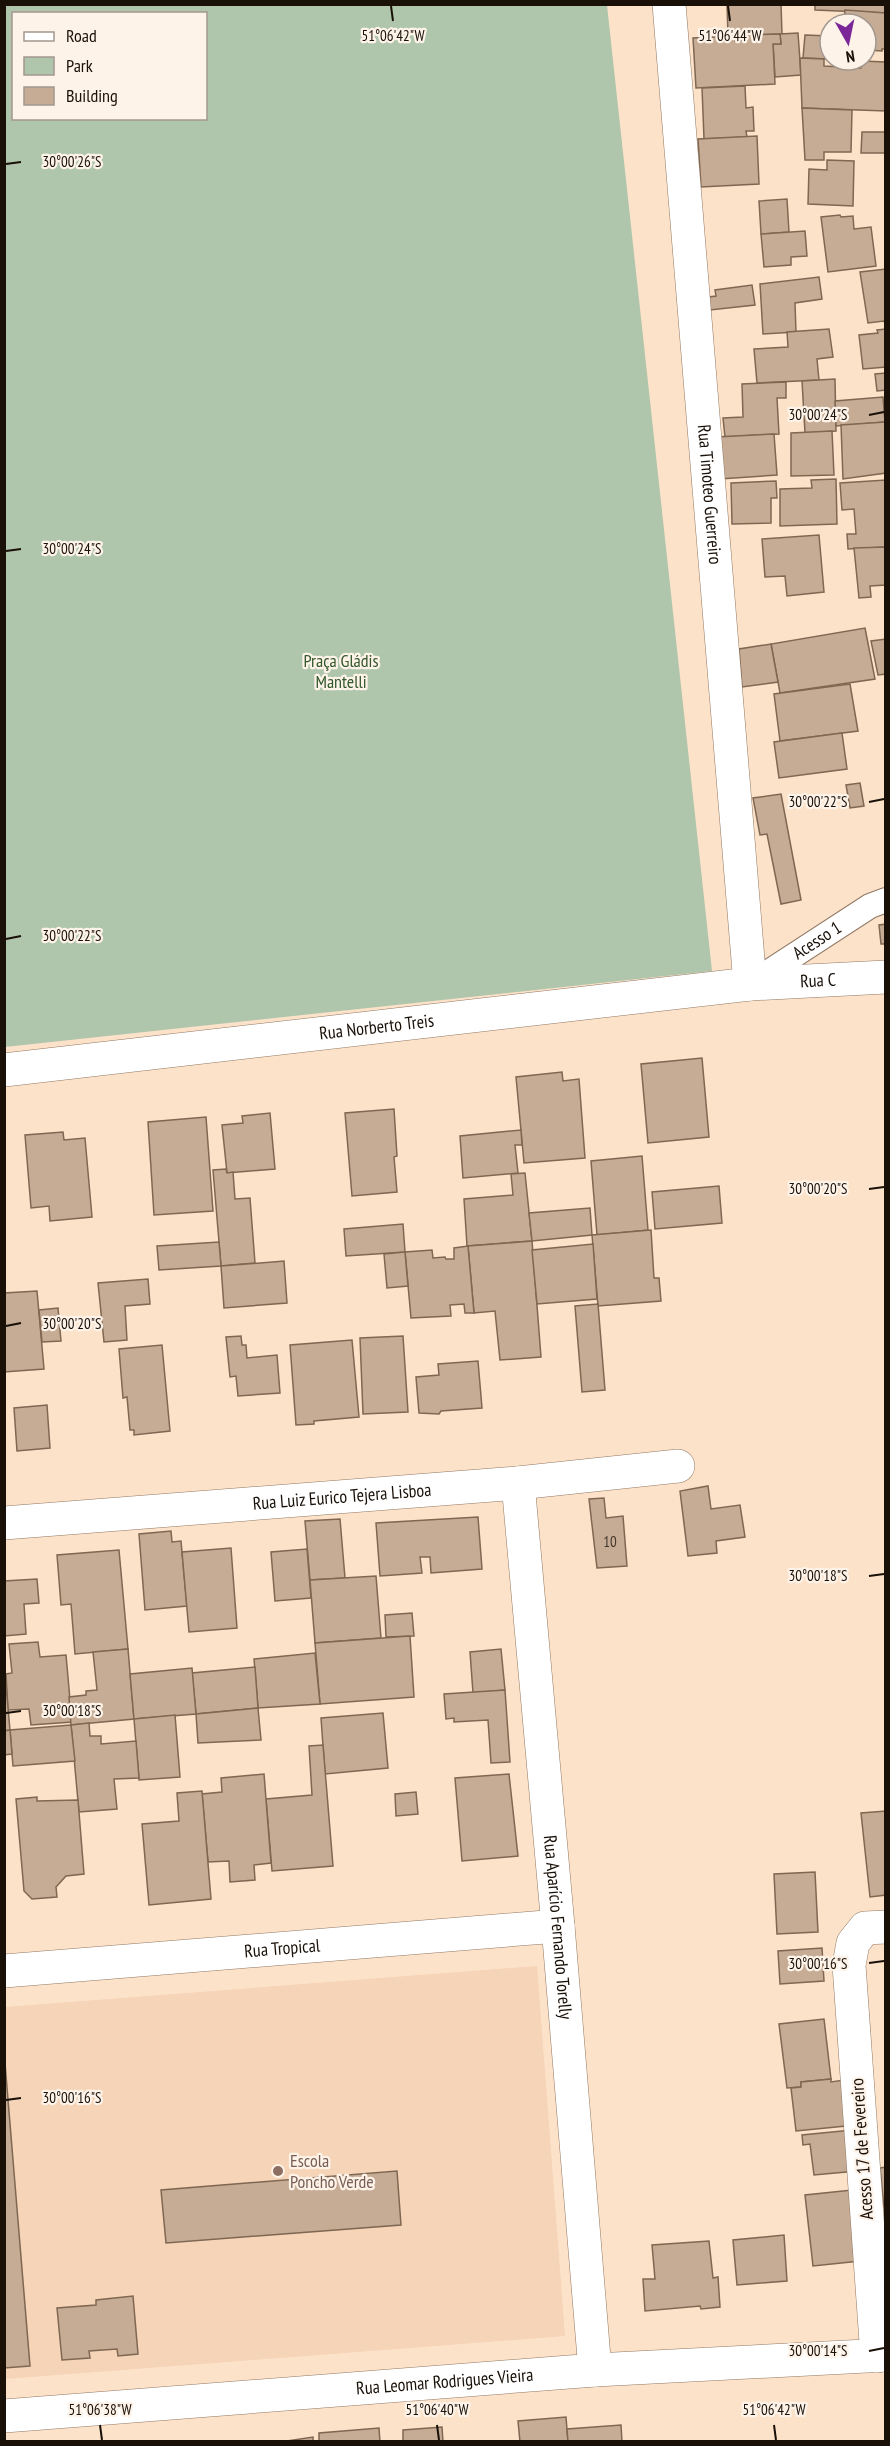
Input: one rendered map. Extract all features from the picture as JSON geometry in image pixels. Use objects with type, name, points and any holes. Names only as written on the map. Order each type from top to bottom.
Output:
[{"type":"street","name":"Rua Timoteo Guerreiro","points":[[669,4],[750,984]]},
{"type":"street","name":"Rua C","points":[[750,984],[885,977]]},
{"type":"street","name":"Rua Norberto Treis","points":[[4,1070],[750,984]]},
{"type":"street","name":"Rua Luiz Eurico Tejera Lisboa","points":[[4,1523],[518,1483],[678,1466]]},
{"type":"street","name":"Rua Aparício Fernando Torelly","points":[[518,1483],[595,2370]]},
{"type":"street","name":"Rua Tropical","points":[[4,1971],[558,1926]]},
{"type":"street","name":"Acesso 17 de Fevereiro","points":[[881,2355],[849,1965],[853,1943],[866,1928],[885,1927]]},
{"type":"street","name":"Rua Leomar Rodrigues Vieira","points":[[4,2416],[595,2370],[881,2355]]},
{"type":"lane","name":"Acesso 1","points":[[750,984],[870,906],[885,900]]},
{"type":"shaded area","name":"Escola Poncho Verde","points":[[537,1966],[565,2336],[5,2379],[5,2007]]},
{"type":"green space","name":"Praça Gládis Mantelli","points":[[4,5],[607,5],[712,971],[5,1047]]},
{"type":"building","points":[[727,4],[781,4],[782,34],[728,36]]},
{"type":"building","points":[[815,4],[885,4],[885,13],[815,10]]},
{"type":"building","points":[[845,10],[872,12],[845,12]]},
{"type":"building","points":[[878,12],[886,13],[886,49],[878,51]]},
{"type":"building","points":[[798,33],[801,75],[775,77],[773,44],[781,44],[780,34]]},
{"type":"building","points":[[780,34],[781,44],[773,44],[775,84],[696,88],[693,38],[735,36],[735,41],[745,40],[745,35]]},
{"type":"building","points":[[805,35],[818,36],[818,59],[803,58]]},
{"type":"building","points":[[800,58],[818,59],[818,72],[878,72],[878,62],[886,62],[886,111],[802,108]]},
{"type":"building","points":[[745,86],[746,108],[753,107],[754,131],[746,131],[747,137],[704,139],[702,88]]},
{"type":"building","points":[[802,108],[852,110],[851,152],[824,152],[824,160],[805,160]]},
{"type":"building","points":[[862,132],[886,132],[886,153],[861,153]]},
{"type":"building","points":[[757,136],[759,184],[701,187],[698,139]]},
{"type":"building","points":[[827,160],[854,161],[853,206],[808,204],[809,169],[827,170]]},
{"type":"building","points":[[787,199],[789,232],[761,234],[759,201]]},
{"type":"building","points":[[840,215],[841,217],[853,216],[854,229],[871,227],[876,266],[828,272],[821,217]]},
{"type":"building","points":[[805,231],[807,256],[791,257],[791,265],[764,267],[761,234]]},
{"type":"building","points":[[886,269],[886,327],[884,321],[868,323],[860,272]]},
{"type":"building","points":[[819,277],[822,299],[795,303],[796,332],[763,334],[760,284]]},
{"type":"building","points":[[752,285],[755,305],[710,310],[709,297],[716,296],[715,290]]},
{"type":"building","points":[[829,329],[833,357],[817,359],[819,380],[757,383],[754,349],[788,347],[787,332]]},
{"type":"building","points":[[886,329],[886,367],[863,369],[859,335],[878,333],[877,330]]},
{"type":"building","points":[[886,373],[886,390],[877,391],[875,374]]},
{"type":"building","points":[[835,379],[836,431],[805,433],[802,381]]},
{"type":"building","points":[[786,382],[786,398],[777,398],[779,434],[725,437],[723,418],[743,417],[742,384]]},
{"type":"building","points":[[883,397],[885,422],[836,426],[835,401]]},
{"type":"building","points":[[885,422],[886,473],[843,479],[841,425]]},
{"type":"building","points":[[832,431],[834,475],[791,476],[791,433]]},
{"type":"building","points":[[774,434],[777,475],[720,479],[716,437]]},
{"type":"building","points":[[836,479],[837,524],[780,526],[780,489],[812,488],[811,480]]},
{"type":"building","points":[[886,480],[886,547],[848,549],[847,534],[856,534],[854,509],[842,510],[840,483]]},
{"type":"building","points":[[776,481],[777,498],[771,498],[771,523],[732,524],[731,483]]},
{"type":"building","points":[[819,535],[824,592],[787,596],[785,576],[765,577],[762,539]]},
{"type":"building","points":[[886,547],[886,585],[870,586],[871,597],[859,598],[854,548]]},
{"type":"building","points":[[865,628],[875,679],[780,693],[771,644]]},
{"type":"building","points":[[886,639],[886,674],[878,675],[871,641]]},
{"type":"building","points":[[771,644],[778,682],[742,687],[739,649]]},
{"type":"building","points":[[850,684],[858,731],[780,741],[774,694]]},
{"type":"building","points":[[842,733],[847,769],[779,778],[774,742]]},
{"type":"building","points":[[860,783],[864,806],[850,808],[846,785]]},
{"type":"building","points":[[781,794],[801,900],[781,904],[767,834],[760,835],[753,798]]},
{"type":"building","points":[[886,924],[886,944],[881,944],[879,925]]},
{"type":"building","points":[[702,1058],[709,1137],[648,1143],[641,1064]]},
{"type":"building","points":[[562,1072],[563,1081],[579,1079],[585,1158],[524,1163],[516,1077]]},
{"type":"building","points":[[394,1109],[397,1192],[352,1196],[345,1113]]},
{"type":"building","points":[[270,1113],[275,1169],[227,1173],[222,1125],[243,1123],[242,1116]]},
{"type":"building","points":[[206,1117],[213,1211],[154,1215],[148,1122]]},
{"type":"building","points":[[521,1130],[522,1145],[515,1145],[518,1173],[463,1178],[460,1136]]},
{"type":"building","points":[[63,1132],[64,1140],[85,1138],[92,1217],[50,1221],[49,1206],[31,1208],[25,1135]]},
{"type":"building","points":[[642,1156],[648,1230],[597,1235],[591,1161]]},
{"type":"building","points":[[226,1169],[227,1173],[233,1172],[235,1199],[250,1198],[255,1263],[221,1266],[213,1170]]},
{"type":"building","points":[[525,1173],[532,1241],[467,1246],[464,1199],[513,1195],[511,1174]]},
{"type":"building","points":[[719,1186],[722,1223],[655,1229],[652,1192]]},
{"type":"building","points":[[590,1208],[592,1235],[532,1241],[529,1213]]},
{"type":"building","points":[[403,1224],[405,1252],[346,1256],[344,1229]]},
{"type":"building","points":[[651,1230],[654,1278],[659,1278],[661,1301],[598,1306],[592,1235]]},
{"type":"building","points":[[532,1241],[541,1357],[500,1360],[495,1311],[474,1313],[468,1246]]},
{"type":"building","points":[[219,1242],[221,1266],[159,1270],[157,1246]]},
{"type":"building","points":[[593,1244],[597,1299],[537,1304],[532,1250]]},
{"type":"building","points":[[468,1246],[474,1313],[465,1313],[464,1304],[450,1305],[451,1316],[411,1318],[405,1252],[432,1250],[433,1258],[454,1259],[454,1248]]},
{"type":"building","points":[[405,1252],[408,1286],[387,1288],[384,1254]]},
{"type":"building","points":[[284,1261],[287,1303],[224,1308],[221,1266]]},
{"type":"building","points":[[148,1279],[150,1304],[125,1306],[127,1340],[104,1342],[98,1283]]},
{"type":"building","points":[[37,1291],[44,1369],[4,1372],[4,1293]]},
{"type":"building","points":[[598,1304],[605,1390],[582,1392],[575,1306]]},
{"type":"building","points":[[58,1308],[61,1341],[42,1342],[39,1310]]},
{"type":"building","points":[[241,1336],[242,1345],[246,1345],[247,1358],[277,1355],[280,1393],[238,1396],[236,1376],[230,1377],[226,1337]]},
{"type":"building","points":[[403,1336],[408,1412],[363,1414],[360,1338]]},
{"type":"building","points":[[352,1340],[359,1417],[296,1425],[290,1345]]},
{"type":"building","points":[[162,1345],[170,1431],[134,1435],[134,1430],[130,1430],[127,1397],[123,1398],[119,1349]]},
{"type":"building","points":[[478,1361],[482,1408],[441,1411],[439,1414],[419,1413],[416,1377],[439,1375],[438,1364]]},
{"type":"building","points":[[47,1405],[50,1448],[17,1451],[14,1408]]},
{"type":"building","points":[[708,1486],[711,1509],[740,1505],[745,1537],[716,1541],[717,1553],[688,1556],[680,1491]]},
{"type":"building","points":[[604,1498],[606,1518],[623,1516],[627,1566],[597,1568],[589,1499]]},
{"type":"building","points":[[478,1517],[482,1569],[431,1573],[430,1557],[420,1557],[422,1573],[380,1576],[376,1523]]},
{"type":"building","points":[[340,1519],[345,1578],[310,1580],[305,1521]]},
{"type":"building","points":[[171,1531],[172,1542],[181,1541],[187,1606],[145,1610],[139,1534]]},
{"type":"building","points":[[231,1548],[237,1628],[189,1632],[182,1552]]},
{"type":"building","points":[[307,1549],[311,1598],[275,1601],[271,1552]]},
{"type":"building","points":[[119,1550],[128,1649],[75,1654],[71,1604],[61,1605],[57,1555]]},
{"type":"building","points":[[376,1576],[381,1638],[315,1643],[310,1580]]},
{"type":"building","points":[[37,1579],[39,1603],[24,1604],[26,1634],[4,1636],[4,1581]]},
{"type":"building","points":[[412,1613],[414,1636],[386,1637],[385,1615]]},
{"type":"building","points":[[410,1636],[414,1697],[320,1704],[315,1643]]},
{"type":"building","points":[[38,1642],[40,1657],[66,1655],[72,1722],[31,1725],[29,1709],[8,1710],[6,1674],[12,1673],[9,1644]]},
{"type":"building","points":[[128,1649],[134,1719],[71,1725],[69,1697],[86,1695],[86,1691],[97,1690],[93,1652]]},
{"type":"building","points":[[501,1649],[505,1690],[473,1693],[470,1652]]},
{"type":"building","points":[[315,1653],[320,1704],[258,1708],[254,1659]]},
{"type":"building","points":[[255,1667],[258,1708],[196,1714],[192,1673]]},
{"type":"building","points":[[192,1668],[196,1714],[134,1719],[130,1674]]},
{"type":"building","points":[[6,1686],[10,1730],[4,1731],[4,1687]]},
{"type":"building","points":[[505,1690],[510,1762],[491,1763],[488,1720],[454,1722],[454,1718],[446,1719],[444,1694]]},
{"type":"building","points":[[258,1708],[261,1740],[198,1743],[196,1714]]},
{"type":"building","points":[[383,1713],[388,1768],[325,1774],[321,1718]]},
{"type":"building","points":[[175,1715],[180,1777],[139,1780],[134,1719]]},
{"type":"building","points":[[89,1723],[90,1736],[101,1736],[101,1744],[136,1741],[139,1778],[114,1779],[117,1809],[79,1812],[71,1725]]},
{"type":"building","points":[[71,1725],[75,1761],[13,1766],[10,1730]]},
{"type":"building","points":[[10,1730],[12,1754],[4,1755],[4,1731]]},
{"type":"building","points":[[323,1745],[333,1866],[272,1871],[266,1799],[312,1795],[309,1746]]},
{"type":"building","points":[[264,1774],[271,1863],[254,1865],[255,1880],[230,1882],[229,1861],[208,1862],[202,1794],[222,1792],[221,1778]]},
{"type":"building","points":[[509,1774],[518,1856],[462,1861],[455,1778]]},
{"type":"building","points":[[202,1791],[211,1899],[149,1905],[142,1824],[179,1821],[177,1793]]},
{"type":"building","points":[[416,1792],[418,1814],[396,1816],[395,1794]]},
{"type":"building","points":[[37,1797],[37,1801],[78,1800],[84,1874],[66,1876],[56,1887],[57,1897],[32,1899],[24,1891],[16,1799]]},
{"type":"building","points":[[886,1811],[886,1895],[870,1897],[861,1813]]},
{"type":"building","points":[[815,1872],[818,1932],[777,1934],[774,1874]]},
{"type":"building","points":[[822,1948],[824,1981],[780,1984],[778,1951]]},
{"type":"building","points":[[824,2019],[831,2079],[801,2082],[801,2087],[787,2088],[779,2024]]},
{"type":"building","points":[[4,2051],[30,2366],[4,2368]]},
{"type":"building","points":[[831,2079],[831,2082],[851,2079],[856,2125],[796,2131],[791,2088],[801,2087],[801,2082]]},
{"type":"building","points":[[852,2130],[857,2171],[814,2175],[810,2144],[803,2145],[802,2135]]},
{"type":"building","points":[[886,2167],[886,2227],[880,2168]]},
{"type":"building","points":[[397,2171],[401,2225],[166,2243],[161,2190]]},
{"type":"building","points":[[852,2190],[860,2261],[813,2266],[805,2195]]},
{"type":"building","points":[[784,2235],[787,2281],[737,2285],[733,2240]]},
{"type":"building","points":[[709,2241],[713,2278],[718,2277],[720,2307],[701,2309],[700,2306],[645,2311],[643,2279],[655,2279],[652,2245]]},
{"type":"building","points":[[133,2296],[138,2354],[118,2356],[117,2349],[89,2351],[90,2358],[62,2360],[57,2308],[96,2305],[96,2300]]},
{"type":"building","points":[[566,2417],[568,2442],[520,2442],[518,2421]]},
{"type":"building","points":[[621,2425],[622,2442],[568,2442],[567,2429]]},
{"type":"building","points":[[442,2427],[443,2442],[403,2442],[403,2430]]},
{"type":"building","points":[[379,2428],[380,2442],[319,2442],[319,2433]]},
{"type":"building","points":[[313,2437],[313,2442],[280,2442]]},
{"type":"place","name":"Escola Poncho Verde","points":[[278,2171]]}]
